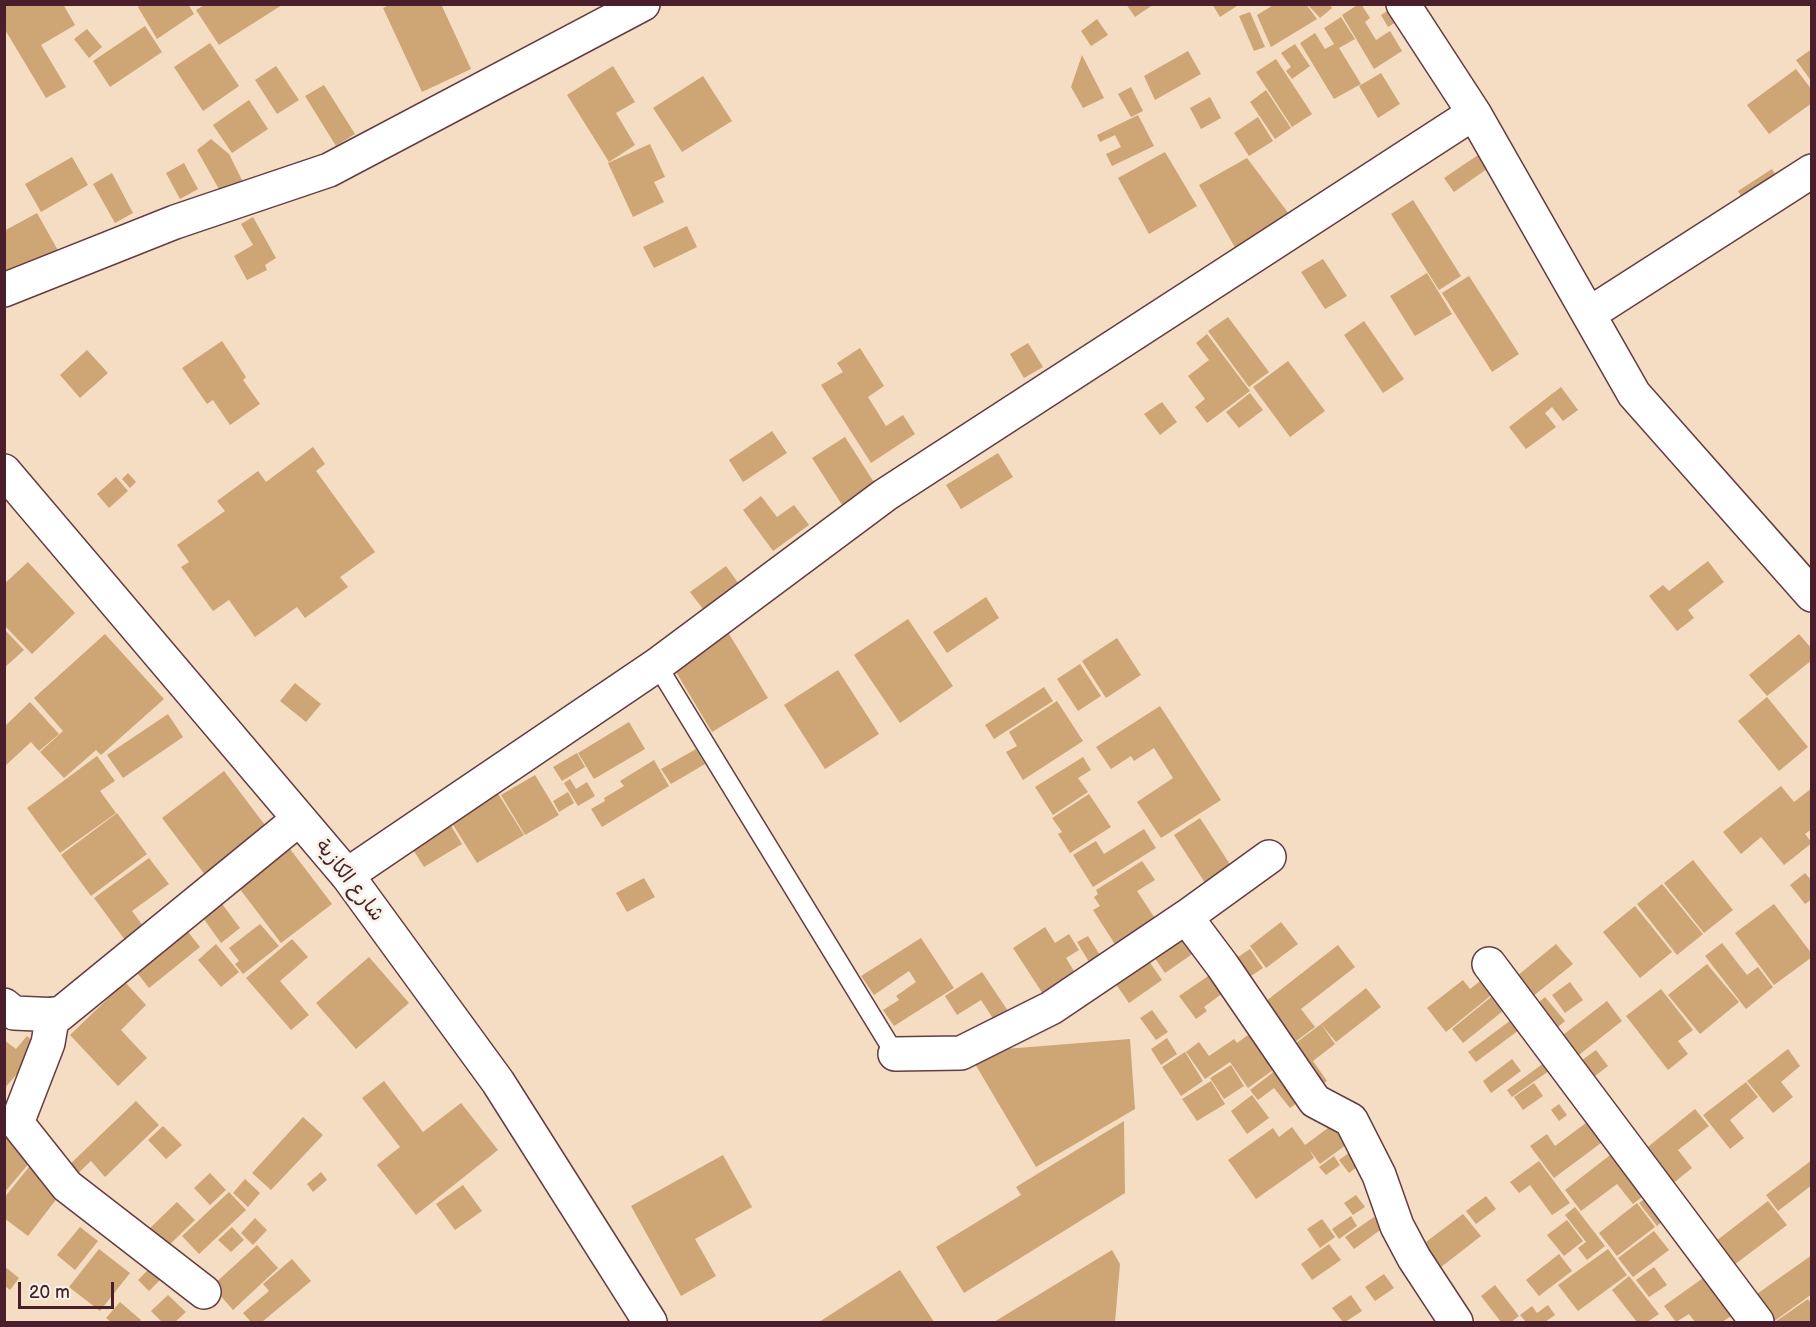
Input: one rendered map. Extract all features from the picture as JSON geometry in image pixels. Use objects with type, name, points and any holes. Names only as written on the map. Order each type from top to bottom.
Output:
[{"type":"street","points":[[4,290],[175,222],[330,170],[643,4]]},
{"type":"street","points":[[1404,4],[1474,113],[1634,394],[1812,595]]},
{"type":"street","points":[[347,875],[657,665],[885,495],[1474,113]]},
{"type":"street","points":[[1589,314],[1812,171]]},
{"type":"street","name":"شارع الكازية","points":[[4,471],[347,875],[498,1082],[650,1323]]},
{"type":"street","points":[[4,1005],[14,1013],[59,1014],[299,819]]},
{"type":"street","points":[[895,1054],[961,1053],[1051,1008],[1186,917],[1269,857]]},
{"type":"street","points":[[1186,917],[1222,965],[1315,1101],[1351,1120],[1379,1175],[1397,1226],[1414,1258],[1456,1323]]},
{"type":"street","points":[[1489,964],[1757,1323]]},
{"type":"street","points":[[53,1014],[48,1043],[17,1123],[67,1186],[204,1292]]},
{"type":"lane","points":[[657,665],[895,1054]]},
{"type":"building","points":[[4,4],[63,4],[75,25],[41,45],[66,87],[46,98],[4,28]]},
{"type":"building","points":[[141,4],[188,4],[194,14],[157,39],[138,7]]},
{"type":"building","points":[[391,4],[441,4],[471,69],[422,92],[383,8]]},
{"type":"building","points":[[1126,4],[1154,4],[1135,17]]},
{"type":"building","points":[[1212,4],[1240,4],[1220,17]]},
{"type":"building","points":[[1275,4],[1306,4],[1317,19],[1271,47],[1257,15]]},
{"type":"building","points":[[1359,4],[1370,18],[1365,22],[1376,40],[1390,31],[1402,51],[1374,69],[1342,15]]},
{"type":"building","points":[[204,5],[282,5],[219,45],[196,10]]},
{"type":"building","points":[[1308,5],[1330,5],[1332,8],[1320,18]]},
{"type":"building","points":[[1397,5],[1404,17],[1388,27],[1381,15]]},
{"type":"building","points":[[1250,12],[1265,47],[1254,51],[1239,16]]},
{"type":"building","points":[[1341,17],[1355,39],[1339,48],[1361,84],[1334,99],[1300,43],[1315,33],[1325,49],[1334,44],[1324,28]]},
{"type":"building","points":[[1097,19],[1108,35],[1091,46],[1081,31]]},
{"type":"building","points":[[145,26],[162,52],[110,87],[93,61]]},
{"type":"building","points":[[87,29],[102,47],[89,58],[74,39]]},
{"type":"building","points":[[210,43],[239,86],[203,111],[174,67]]},
{"type":"building","points":[[1295,44],[1310,66],[1292,79],[1286,71],[1291,67],[1281,53]]},
{"type":"building","points":[[1812,49],[1812,82],[1796,60]]},
{"type":"building","points":[[1188,51],[1201,74],[1155,100],[1144,76]]},
{"type":"building","points":[[1082,55],[1104,98],[1083,108],[1071,87]]},
{"type":"building","points":[[1276,59],[1312,114],[1292,127],[1256,72]]},
{"type":"building","points":[[276,66],[299,100],[277,114],[255,80]]},
{"type":"building","points":[[613,66],[635,102],[616,113],[635,145],[609,162],[567,95]]},
{"type":"building","points":[[1796,69],[1812,90],[1812,103],[1769,134],[1747,105]]},
{"type":"building","points":[[1381,73],[1400,104],[1378,118],[1359,86]]},
{"type":"building","points":[[703,76],[732,121],[682,152],[653,108]]},
{"type":"building","points":[[324,85],[355,134],[336,146],[305,96]]},
{"type":"building","points":[[1131,87],[1143,111],[1131,117],[1118,94]]},
{"type":"building","points":[[1266,90],[1291,128],[1275,139],[1250,102]]},
{"type":"building","points":[[1210,97],[1221,118],[1201,129],[1190,108]]},
{"type":"building","points":[[249,100],[268,129],[232,153],[213,125]]},
{"type":"building","points":[[1138,115],[1154,146],[1112,166],[1106,154],[1121,147],[1115,135],[1100,142],[1097,135]]},
{"type":"building","points":[[1258,117],[1273,141],[1249,156],[1234,133]]},
{"type":"building","points":[[211,139],[229,154],[245,186],[220,191],[197,150]]},
{"type":"building","points":[[650,144],[665,177],[654,182],[664,202],[633,217],[608,163]]},
{"type":"building","points":[[1484,151],[1494,164],[1454,192],[1444,178]]},
{"type":"building","points":[[1165,152],[1197,206],[1149,234],[1118,178]]},
{"type":"building","points":[[72,157],[88,185],[41,212],[25,184]]},
{"type":"building","points":[[1247,158],[1295,222],[1240,256],[1199,185]]},
{"type":"building","points":[[184,163],[198,189],[180,199],[166,173]]},
{"type":"building","points":[[1772,169],[1777,177],[1743,199],[1738,191]]},
{"type":"building","points":[[112,173],[133,213],[115,223],[93,184]]},
{"type":"building","points":[[1413,200],[1461,276],[1439,290],[1391,214]]},
{"type":"building","points":[[37,213],[60,254],[4,286],[4,231]]},
{"type":"building","points":[[253,217],[276,258],[265,265],[267,270],[247,280],[234,256],[253,245],[241,224]]},
{"type":"building","points":[[687,226],[697,247],[654,268],[643,247]]},
{"type":"building","points":[[1323,259],[1347,296],[1325,309],[1301,272]]},
{"type":"building","points":[[1427,273],[1452,314],[1415,336],[1390,296]]},
{"type":"building","points":[[1469,276],[1519,354],[1492,372],[1442,293]]},
{"type":"building","points":[[1228,317],[1269,372],[1249,387],[1208,331]]},
{"type":"building","points":[[1364,321],[1404,379],[1383,393],[1344,335]]},
{"type":"building","points":[[1207,334],[1250,391],[1207,423],[1195,407],[1205,399],[1188,376],[1209,360],[1196,343]]},
{"type":"building","points":[[222,341],[246,377],[243,380],[260,404],[230,425],[213,400],[207,404],[182,368]]},
{"type":"building","points":[[1028,343],[1043,367],[1024,378],[1010,354]]},
{"type":"building","points":[[860,348],[884,386],[868,397],[886,426],[903,415],[915,434],[871,463],[821,385],[843,372],[837,363]]},
{"type":"building","points":[[87,350],[108,373],[80,398],[60,375]]},
{"type":"building","points":[[1288,361],[1325,411],[1290,437],[1253,387]]},
{"type":"building","points":[[1561,387],[1578,410],[1563,421],[1552,407],[1545,413],[1556,427],[1526,449],[1509,427]]},
{"type":"building","points":[[1250,393],[1263,410],[1239,428],[1226,412]]},
{"type":"building","points":[[1162,402],[1177,422],[1160,435],[1144,414]]},
{"type":"building","points":[[772,431],[787,453],[743,482],[729,460]]},
{"type":"building","points":[[845,437],[877,487],[844,508],[812,458]]},
{"type":"building","points":[[313,447],[325,464],[316,471],[375,552],[340,577],[348,587],[305,618],[297,607],[255,637],[229,600],[213,611],[181,567],[189,562],[177,545],[225,511],[217,501],[258,471],[266,482]]},
{"type":"building","points":[[998,453],[1013,477],[961,509],[946,485]]},
{"type":"building","points":[[128,473],[136,482],[130,488],[122,479]]},
{"type":"building","points":[[116,477],[128,491],[109,508],[97,494]]},
{"type":"building","points":[[761,496],[777,517],[794,505],[809,525],[773,551],[743,510]]},
{"type":"building","points":[[1708,561],[1724,582],[1688,610],[1694,618],[1677,631],[1649,596],[1663,585],[1669,591]]},
{"type":"building","points":[[28,562],[75,613],[32,654],[4,625],[4,584]]},
{"type":"building","points":[[726,566],[741,587],[706,613],[690,592]]},
{"type":"building","points":[[986,597],[999,618],[947,653],[933,632]]},
{"type":"building","points":[[908,619],[953,686],[900,723],[854,655]]},
{"type":"building","points":[[4,629],[24,650],[4,668]]},
{"type":"building","points":[[726,629],[768,698],[712,732],[673,667]]},
{"type":"building","points":[[105,634],[164,699],[101,755],[96,750],[64,778],[40,752],[63,731],[34,698]]},
{"type":"building","points":[[1799,634],[1812,649],[1812,660],[1767,696],[1749,675]]},
{"type":"building","points":[[1117,638],[1141,675],[1106,698],[1082,661]]},
{"type":"building","points":[[1080,664],[1101,696],[1078,711],[1057,679]]},
{"type":"building","points":[[838,670],[879,734],[825,769],[784,705]]},
{"type":"building","points":[[295,683],[321,704],[306,722],[280,701]]},
{"type":"building","points":[[1044,687],[1053,701],[994,739],[985,725]]},
{"type":"building","points":[[1767,697],[1808,747],[1779,771],[1738,721]]},
{"type":"building","points":[[1057,701],[1083,741],[1023,780],[1006,752],[1017,746],[1009,732]]},
{"type":"building","points":[[30,702],[59,734],[39,751],[31,742],[5,766],[5,726]]},
{"type":"building","points":[[1160,706],[1221,800],[1161,838],[1137,802],[1173,778],[1154,748],[1134,761],[1131,756],[1111,769],[1096,747]]},
{"type":"building","points":[[168,714],[183,737],[123,778],[107,755]]},
{"type":"building","points":[[629,722],[645,749],[594,779],[578,753]]},
{"type":"building","points":[[696,749],[705,764],[671,784],[661,769]]},
{"type":"building","points":[[577,753],[585,767],[562,781],[553,767]]},
{"type":"building","points":[[97,756],[115,781],[100,791],[116,813],[60,853],[27,808]]},
{"type":"building","points":[[1083,757],[1091,770],[1078,778],[1088,792],[1053,815],[1035,787]]},
{"type":"building","points":[[654,760],[669,786],[602,827],[591,809],[624,786],[620,781]]},
{"type":"building","points":[[224,771],[274,837],[212,884],[162,818]]},
{"type":"building","points":[[535,775],[559,815],[525,835],[501,795]]},
{"type":"building","points":[[570,779],[576,789],[587,782],[595,796],[578,806],[564,783]]},
{"type":"building","points":[[1781,786],[1794,802],[1812,788],[1812,829],[1805,834],[1812,843],[1784,865],[1761,837],[1741,854],[1723,832]]},
{"type":"building","points":[[497,792],[524,835],[477,863],[450,820]]},
{"type":"building","points":[[568,792],[574,803],[559,812],[553,801]]},
{"type":"building","points":[[1089,794],[1111,827],[1070,853],[1058,834],[1062,832],[1052,818]]},
{"type":"building","points":[[117,813],[147,854],[91,896],[61,855]]},
{"type":"building","points":[[1200,818],[1233,869],[1207,886],[1174,835]]},
{"type":"building","points":[[450,824],[462,844],[424,867],[412,848]]},
{"type":"building","points":[[1144,829],[1156,848],[1093,887],[1073,855],[1096,841],[1104,854]]},
{"type":"building","points":[[287,845],[332,904],[281,943],[236,884]]},
{"type":"building","points":[[149,858],[169,884],[132,911],[143,926],[125,940],[94,898]]},
{"type":"building","points":[[1693,860],[1733,910],[1704,933],[1664,883]]},
{"type":"building","points":[[1142,861],[1155,880],[1137,891],[1158,923],[1118,949],[1093,910],[1100,906],[1094,897],[1098,894],[1096,890]]},
{"type":"building","points":[[1805,873],[1812,881],[1812,899],[1805,904],[1790,885]]},
{"type":"building","points":[[644,878],[655,897],[627,912],[616,893]]},
{"type":"building","points":[[1662,884],[1703,934],[1677,955],[1637,904]]},
{"type":"building","points":[[220,901],[240,928],[221,943],[201,915]]},
{"type":"building","points":[[1774,904],[1812,957],[1774,985],[1735,933]]},
{"type":"building","points":[[1635,906],[1672,952],[1640,978],[1603,932]]},
{"type":"building","points":[[1281,922],[1298,944],[1266,968],[1250,946]]},
{"type":"building","points":[[260,924],[279,946],[243,974],[235,964],[239,961],[229,948]]},
{"type":"building","points":[[1186,926],[1201,948],[1165,973],[1150,951]]},
{"type":"building","points":[[1045,927],[1055,943],[1069,934],[1079,950],[1066,958],[1077,976],[1045,997],[1013,948]]},
{"type":"building","points":[[185,928],[200,947],[149,988],[134,969]]},
{"type":"building","points":[[1088,936],[1103,960],[1092,967],[1077,942]]},
{"type":"building","points":[[921,938],[954,988],[894,1026],[883,1010],[899,1000],[896,996],[916,982],[909,971],[874,995],[861,976]]},
{"type":"building","points":[[292,939],[308,957],[280,981],[309,1015],[291,1030],[246,978]]},
{"type":"building","points":[[1722,943],[1747,975],[1758,967],[1773,987],[1746,1009],[1705,956]]},
{"type":"building","points":[[216,944],[239,972],[221,987],[198,960]]},
{"type":"building","points":[[1556,944],[1573,964],[1527,1001],[1511,981]]},
{"type":"building","points":[[1338,945],[1355,967],[1301,1009],[1315,1027],[1287,1048],[1261,1005]]},
{"type":"building","points":[[1250,949],[1263,968],[1245,980],[1232,961]]},
{"type":"building","points":[[369,957],[409,1003],[356,1049],[316,1003]]},
{"type":"building","points":[[1146,957],[1162,980],[1129,1003],[1113,980]]},
{"type":"building","points":[[1707,964],[1739,1002],[1700,1034],[1668,995]]},
{"type":"building","points":[[982,972],[1012,1017],[998,1026],[981,1000],[957,1015],[945,996]]},
{"type":"building","points":[[1214,972],[1227,990],[1204,1007],[1207,1011],[1196,1019],[1179,996]]},
{"type":"building","points":[[1484,978],[1495,992],[1446,1032],[1427,1008],[1463,980],[1470,989]]},
{"type":"building","points":[[125,982],[146,1005],[121,1030],[147,1058],[118,1086],[70,1035]]},
{"type":"building","points":[[1570,982],[1583,1000],[1565,1013],[1552,995]]},
{"type":"building","points":[[1366,988],[1381,1007],[1336,1042],[1321,1024]]},
{"type":"building","points":[[1661,989],[1693,1030],[1678,1041],[1688,1054],[1668,1070],[1626,1016]]},
{"type":"building","points":[[1496,993],[1508,1007],[1463,1043],[1452,1029]]},
{"type":"building","points":[[1545,997],[1565,1021],[1551,1033],[1531,1009]]},
{"type":"building","points":[[1607,1001],[1622,1021],[1575,1058],[1559,1038]]},
{"type":"building","points":[[1152,1010],[1168,1032],[1156,1040],[1140,1018]]},
{"type":"building","points":[[1515,1017],[1523,1027],[1476,1062],[1468,1052]]},
{"type":"building","points":[[1321,1024],[1335,1044],[1313,1061],[1327,1081],[1315,1089],[1288,1049]]},
{"type":"building","points":[[1255,1030],[1280,1065],[1248,1088],[1230,1062],[1205,1079],[1186,1052],[1199,1042],[1209,1056],[1234,1039],[1237,1043]]},
{"type":"building","points":[[27,1036],[40,1047],[4,1089],[4,1040],[16,1049]]},
{"type":"building","points":[[1167,1038],[1177,1054],[1161,1065],[1151,1049]]},
{"type":"building","points":[[1130,1039],[1135,1109],[1036,1167],[968,1052]]},
{"type":"building","points":[[1788,1049],[1800,1066],[1781,1082],[1793,1097],[1773,1113],[1747,1081]]},
{"type":"building","points":[[1596,1050],[1608,1066],[1591,1079],[1578,1063]]},
{"type":"building","points":[[1185,1052],[1203,1081],[1181,1096],[1162,1067]]},
{"type":"building","points":[[1512,1059],[1521,1071],[1491,1093],[1483,1081]]},
{"type":"building","points":[[1548,1060],[1553,1068],[1512,1097],[1507,1090]]},
{"type":"building","points":[[1231,1065],[1244,1086],[1224,1099],[1210,1078]]},
{"type":"building","points":[[1280,1067],[1304,1098],[1290,1108],[1274,1088],[1258,1100],[1250,1090]]},
{"type":"building","points":[[384,1081],[423,1132],[461,1103],[498,1150],[416,1215],[377,1165],[400,1147],[362,1098]]},
{"type":"building","points":[[1211,1081],[1225,1104],[1197,1121],[1182,1099]]},
{"type":"building","points":[[1746,1082],[1758,1097],[1730,1120],[1744,1138],[1730,1149],[1703,1115]]},
{"type":"building","points":[[1534,1083],[1543,1096],[1523,1110],[1514,1097]]},
{"type":"building","points":[[1252,1095],[1269,1118],[1247,1134],[1231,1111]]},
{"type":"building","points":[[136,1101],[159,1125],[105,1177],[91,1161],[73,1178],[65,1169]]},
{"type":"building","points":[[1559,1104],[1567,1115],[1559,1121],[1551,1110]]},
{"type":"building","points":[[1695,1109],[1709,1126],[1678,1150],[1692,1168],[1671,1185],[1644,1150]]},
{"type":"building","points":[[303,1117],[323,1135],[271,1190],[252,1173]]},
{"type":"building","points":[[1594,1117],[1609,1137],[1554,1178],[1530,1146],[1547,1134],[1555,1146]]},
{"type":"building","points":[[1124,1121],[1125,1193],[964,1293],[936,1247],[1021,1195],[1016,1187]]},
{"type":"building","points":[[1332,1125],[1346,1145],[1320,1164],[1309,1149],[1314,1158],[1256,1199],[1228,1160],[1273,1128],[1279,1137],[1292,1127],[1305,1145]]},
{"type":"building","points":[[163,1126],[182,1145],[166,1159],[148,1140]]},
{"type":"building","points":[[4,1136],[31,1161],[4,1193]]},
{"type":"building","points":[[1618,1149],[1651,1190],[1633,1204],[1617,1184],[1581,1211],[1565,1190]]},
{"type":"building","points":[[1353,1150],[1362,1163],[1349,1173],[1339,1160]]},
{"type":"building","points":[[723,1155],[752,1207],[695,1239],[716,1276],[681,1296],[631,1206]]},
{"type":"building","points":[[1334,1156],[1340,1165],[1326,1175],[1319,1167]]},
{"type":"building","points":[[1812,1160],[1812,1185],[1778,1211],[1766,1195]]},
{"type":"building","points":[[1539,1161],[1570,1203],[1552,1215],[1530,1185],[1519,1193],[1510,1182]]},
{"type":"building","points":[[33,1162],[65,1188],[28,1236],[4,1218],[4,1198]]},
{"type":"building","points":[[321,1172],[327,1180],[313,1192],[307,1184]]},
{"type":"building","points":[[210,1173],[226,1190],[210,1205],[194,1188]]},
{"type":"building","points":[[245,1179],[260,1193],[248,1207],[233,1193]]},
{"type":"building","points":[[463,1185],[482,1211],[455,1230],[436,1204]]},
{"type":"building","points":[[229,1192],[246,1210],[199,1254],[182,1236]]},
{"type":"building","points":[[1651,1194],[1668,1216],[1657,1226],[1639,1203]]},
{"type":"building","points":[[1356,1195],[1365,1207],[1353,1215],[1344,1203]]},
{"type":"building","points":[[1486,1196],[1496,1209],[1476,1224],[1466,1211]]},
{"type":"building","points":[[1768,1201],[1787,1225],[1734,1265],[1716,1241]]},
{"type":"building","points":[[177,1202],[195,1220],[163,1251],[145,1233]]},
{"type":"building","points":[[1637,1203],[1655,1227],[1617,1256],[1599,1233]]},
{"type":"building","points":[[1575,1207],[1605,1246],[1587,1260],[1578,1248],[1586,1242],[1565,1215]]},
{"type":"building","points":[[1463,1214],[1481,1236],[1436,1271],[1418,1248]]},
{"type":"building","points":[[1351,1216],[1357,1226],[1339,1239],[1332,1229]]},
{"type":"building","points":[[1374,1217],[1383,1228],[1354,1249],[1345,1237]]},
{"type":"building","points":[[255,1218],[267,1230],[253,1245],[241,1233]]},
{"type":"building","points":[[1322,1219],[1335,1237],[1320,1248],[1307,1229]]},
{"type":"building","points":[[1567,1220],[1583,1241],[1564,1256],[1547,1235]]},
{"type":"building","points":[[80,1227],[98,1241],[75,1270],[57,1255]]},
{"type":"building","points":[[232,1227],[244,1240],[231,1252],[218,1240]]},
{"type":"building","points":[[1654,1231],[1669,1250],[1633,1277],[1618,1258]]},
{"type":"building","points":[[1329,1244],[1341,1260],[1312,1280],[1301,1264]]},
{"type":"building","points":[[257,1245],[278,1268],[233,1310],[212,1286]]},
{"type":"building","points":[[99,1249],[130,1273],[100,1311],[69,1287]]},
{"type":"building","points":[[1608,1249],[1627,1275],[1578,1311],[1558,1285]]},
{"type":"building","points":[[1112,1250],[1120,1264],[1115,1322],[994,1322]]},
{"type":"building","points":[[1559,1254],[1572,1271],[1539,1296],[1526,1280]]},
{"type":"building","points":[[1812,1255],[1812,1294],[1773,1322],[1754,1296]]},
{"type":"building","points":[[292,1259],[311,1281],[262,1322],[251,1322],[243,1313],[269,1291],[263,1284]]},
{"type":"building","points":[[156,1262],[167,1273],[149,1291],[138,1280]]},
{"type":"building","points":[[4,1266],[19,1278],[10,1290],[4,1285]]},
{"type":"building","points":[[1654,1267],[1667,1285],[1649,1297],[1636,1280]]},
{"type":"building","points":[[900,1270],[934,1322],[819,1322]]},
{"type":"building","points":[[1710,1273],[1737,1312],[1722,1322],[1695,1322],[1689,1314],[1676,1322],[1664,1306]]},
{"type":"building","points":[[1384,1274],[1394,1288],[1375,1301],[1365,1287]]},
{"type":"building","points":[[1629,1276],[1659,1314],[1647,1322],[1637,1322],[1612,1290]]},
{"type":"building","points":[[1495,1285],[1519,1316],[1511,1322],[1501,1322],[1481,1296]]},
{"type":"building","points":[[168,1295],[186,1312],[175,1322],[162,1322],[151,1311]]},
{"type":"building","points":[[1351,1295],[1362,1311],[1343,1322],[1332,1308]]},
{"type":"building","points":[[1808,1299],[1812,1305],[1812,1322],[1775,1322]]},
{"type":"building","points":[[120,1302],[141,1320],[139,1322],[111,1322],[106,1318]]},
{"type":"building","points":[[1548,1305],[1555,1315],[1545,1322],[1526,1322],[1520,1315],[1532,1306],[1537,1313]]}]
